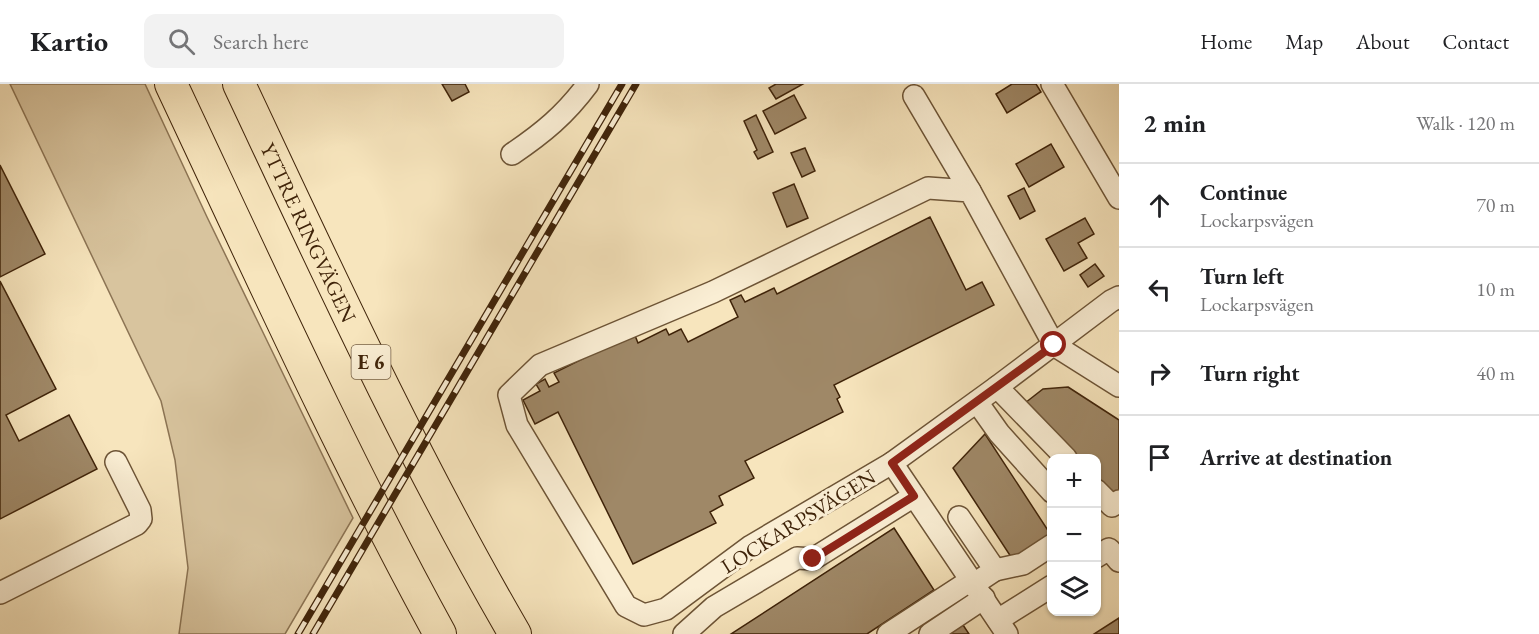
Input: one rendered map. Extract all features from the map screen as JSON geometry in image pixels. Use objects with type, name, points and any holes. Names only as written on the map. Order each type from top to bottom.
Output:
[{"type":"highway","points":[[171,84],[329,419],[395,552],[440,634]]},
{"type":"highway","name":"YTTRE RINGVÄGEN","points":[[239,84],[388,398],[472,558],[515,634]]},
{"type":"street","points":[[512,154],[537,137],[570,108],[588,84]]},
{"type":"street","points":[[1052,84],[1119,198]]},
{"type":"street","points":[[914,96],[970,191],[1054,345],[1119,386]]},
{"type":"street","name":"LOCKARPSVÄGEN","points":[[970,191],[928,188],[712,292],[540,365],[509,395],[517,425],[626,606],[644,615],[666,609],[751,546],[892,463],[1119,297]]},
{"type":"street","points":[[997,387],[1061,454]]},
{"type":"street","points":[[977,402],[999,433],[1047,486]]},
{"type":"street","points":[[0,593],[137,524],[141,519],[140,510],[116,462]]},
{"type":"street","name":"LOCKARPSVÄGEN","points":[[892,463],[1003,627]]},
{"type":"street","points":[[1101,495],[1112,506],[1119,501]]},
{"type":"street","points":[[684,634],[714,607],[796,558],[813,559],[914,496]]},
{"type":"street","points":[[959,518],[995,570]]},
{"type":"street","points":[[930,634],[995,570],[1023,564],[1047,548]]},
{"type":"street","points":[[1101,554],[1109,549],[1119,561]]},
{"type":"street","points":[[888,634],[976,587]]},
{"type":"street","points":[[1003,627],[1047,590]]},
{"type":"shaded area","points":[[10,84],[145,84],[353,518],[285,634],[179,634],[188,568],[175,460],[161,401]]},
{"type":"building","points":[[442,84],[465,84],[469,92],[452,101]]},
{"type":"building","points":[[776,84],[803,84],[776,99],[769,88]]},
{"type":"building","points":[[1012,84],[1036,84],[1041,92],[1007,113],[996,94]]},
{"type":"building","points":[[794,95],[806,118],[775,134],[763,111]]},
{"type":"building","points":[[756,115],[773,152],[758,159],[754,152],[757,150],[744,121]]},
{"type":"building","points":[[1051,144],[1064,167],[1029,187],[1016,164]]},
{"type":"building","points":[[805,148],[815,171],[802,177],[791,153]]},
{"type":"building","points":[[0,165],[45,254],[0,277]]},
{"type":"building","points":[[794,184],[808,218],[787,227],[773,193]]},
{"type":"building","points":[[1024,188],[1035,211],[1020,219],[1008,196]]},
{"type":"building","points":[[930,217],[966,290],[982,282],[994,305],[834,385],[840,397],[837,399],[843,412],[745,461],[754,478],[719,496],[723,505],[710,512],[716,523],[633,564],[558,412],[535,424],[523,400],[540,391],[536,384],[545,379],[549,387],[559,382],[554,373],[634,333],[638,343],[666,329],[669,335],[681,329],[688,342],[738,317],[730,300],[741,295],[745,302],[774,288],[777,294]]},
{"type":"building","points":[[1085,218],[1094,234],[1078,243],[1087,258],[1064,271],[1046,239]]},
{"type":"building","points":[[1095,264],[1104,276],[1088,287],[1080,275]]},
{"type":"building","points":[[0,281],[56,389],[6,415],[19,441],[69,415],[97,469],[0,519]]},
{"type":"building","points":[[1068,387],[1119,420],[1119,493],[1114,496],[1101,483],[1101,454],[1074,454],[1025,403],[1043,389]]},
{"type":"building","points":[[985,434],[1047,529],[1047,538],[1013,560],[953,468]]},
{"type":"building","points":[[894,528],[934,590],[867,634],[731,634]]},
{"type":"building","points":[[1119,618],[1119,634],[1094,634]]},
{"type":"building","points":[[961,622],[969,634],[943,634]]},
{"type":"railway","points":[[298,634],[622,84]]},
{"type":"railway","points":[[313,634],[636,84]]},
{"type":"route","points":[[813,559],[914,496],[892,463],[1054,345]]}]
